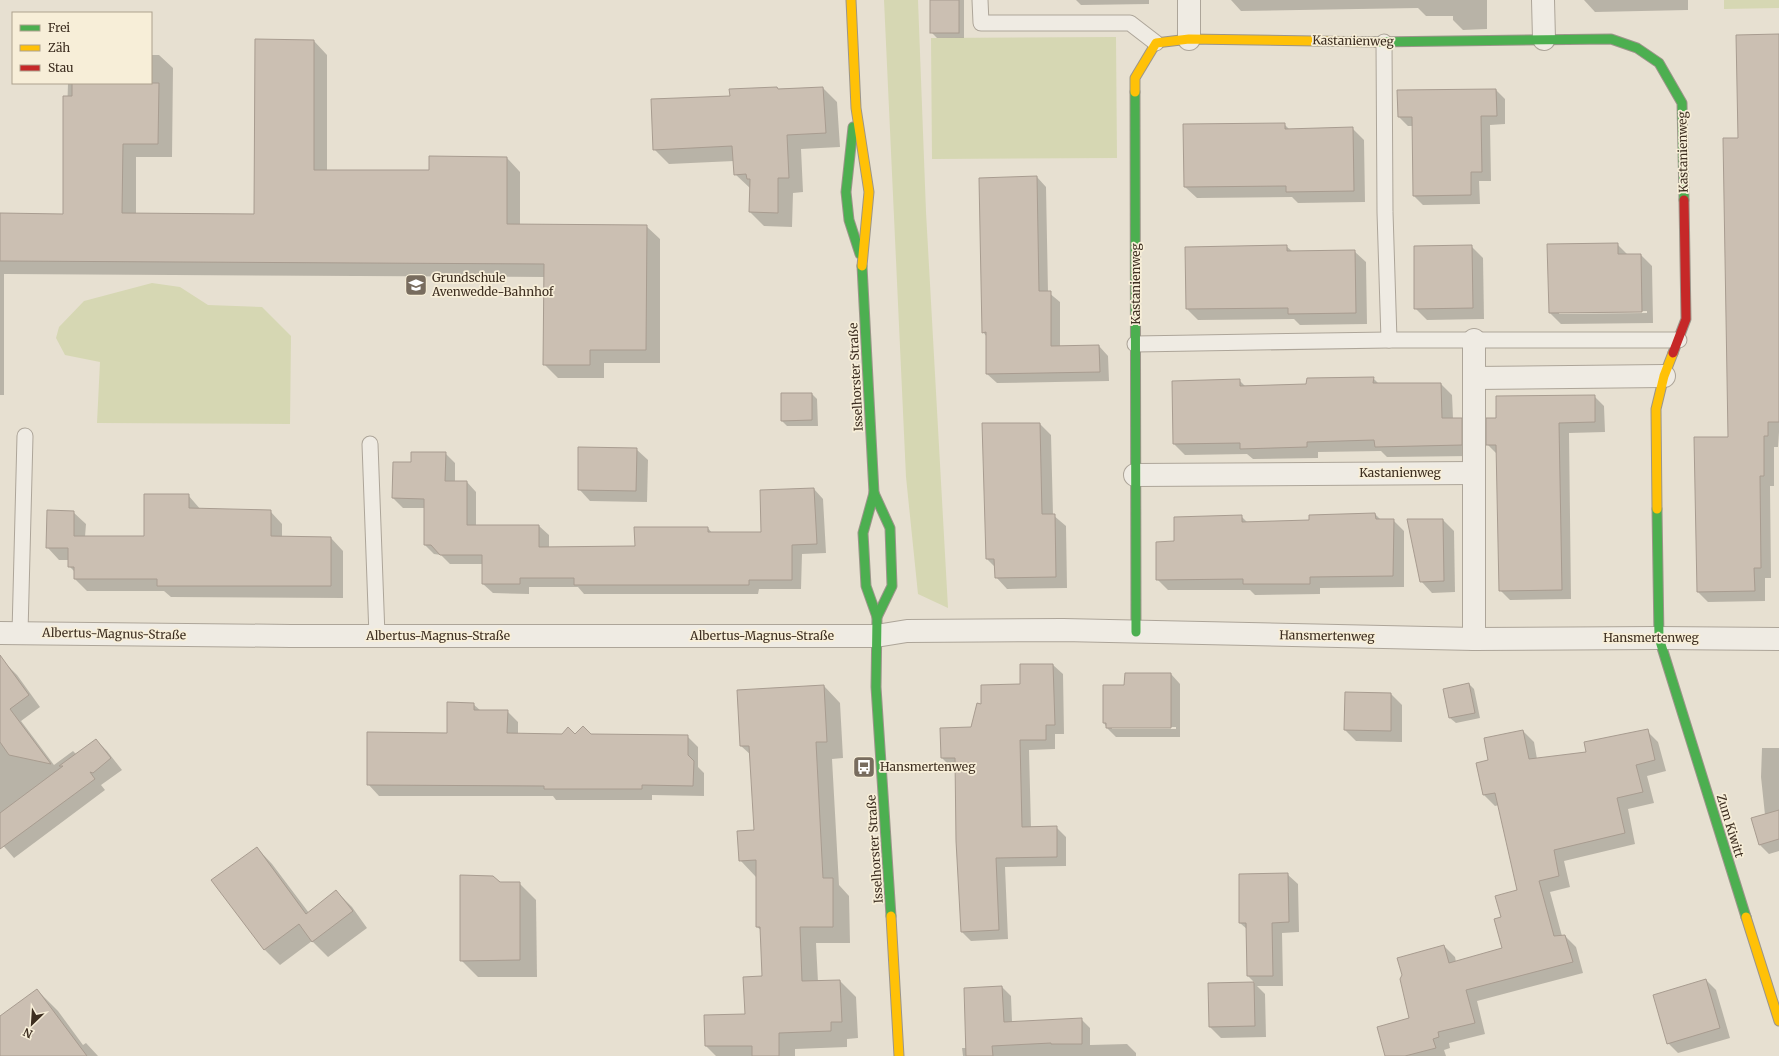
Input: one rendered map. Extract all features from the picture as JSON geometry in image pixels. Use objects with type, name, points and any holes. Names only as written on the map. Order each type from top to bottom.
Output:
[{"type":"street","name":"Isselhorster Straße","points":[[851,0],[856,108],[869,192],[868,223],[862,259],[874,493],[863,534],[866,586],[876,626],[876,687],[895,970],[899,1056]]},
{"type":"street","points":[[1189,0],[1189,39]]},
{"type":"street","points":[[1544,0],[1544,39]]},
{"type":"street","name":"Kastanienweg","points":[[1136,632],[1135,78],[1156,43],[1189,39],[1384,42],[1611,39],[1637,48],[1659,63],[1682,103],[1686,319],[1664,376],[1656,409],[1659,638]]},
{"type":"street","name":"Isselhorster Straße","points":[[856,108],[848,164],[846,192],[849,220],[862,259]]},
{"type":"street","points":[[1474,340],[1474,639]]},
{"type":"street","points":[[1474,378],[1664,376]]},
{"type":"street","name":"Kastanienweg","points":[[1135,475],[1473,472]]},
{"type":"street","name":"Isselhorster Straße","points":[[874,493],[890,528],[892,572],[892,586],[876,626]]},
{"type":"street","name":"Hansmertenweg","points":[[876,626],[907,631],[1063,630],[1474,639],[1779,639]]},
{"type":"street","name":"Albertus-Magnus-Straße","points":[[10,633],[377,636],[876,626]]},
{"type":"street","name":"Zum Kiwitt","points":[[1659,638],[1779,1021]]},
{"type":"lane","points":[[980,0],[981,23],[1130,23],[1156,43]]},
{"type":"lane","points":[[1384,42],[1385,212],[1389,340]]},
{"type":"lane","points":[[1135,344],[1389,340],[1679,340]]},
{"type":"lane","points":[[10,633],[25,436]]},
{"type":"lane","points":[[370,444],[377,636]]},
{"type":"green space","points":[[884,0],[918,0],[926,212],[948,608],[918,594],[906,477]]},
{"type":"green space","points":[[1724,0],[1779,0],[1779,8],[1724,9]]},
{"type":"green space","points":[[1116,37],[1117,158],[932,159],[931,38]]},
{"type":"green space","points":[[152,283],[180,287],[208,305],[262,307],[291,336],[290,424],[97,423],[100,362],[65,355],[56,338],[59,327],[84,301]]},
{"type":"building","points":[[930,0],[959,0],[959,33],[930,33]]},
{"type":"building","points":[[1779,34],[1779,422],[1768,422],[1768,436],[1764,436],[1764,476],[1760,476],[1761,568],[1754,568],[1755,591],[1697,592],[1694,437],[1728,437],[1723,138],[1738,138],[1736,35]]},
{"type":"building","points":[[255,39],[314,40],[314,170],[429,170],[429,156],[507,157],[507,224],[647,225],[646,350],[590,350],[590,365],[543,365],[544,264],[0,261],[0,213],[63,214],[63,96],[72,96],[72,84],[159,83],[158,144],[123,144],[122,213],[254,214]]},
{"type":"building","points":[[777,87],[778,89],[823,87],[826,133],[787,135],[789,178],[778,178],[778,213],[749,212],[750,179],[747,179],[746,174],[734,175],[732,146],[653,150],[651,99],[730,96],[729,89]]},
{"type":"building","points":[[1496,89],[1497,116],[1481,116],[1482,172],[1471,172],[1471,195],[1413,196],[1412,117],[1398,117],[1397,90]]},
{"type":"building","points":[[1285,123],[1285,129],[1353,127],[1354,191],[1286,192],[1286,186],[1184,187],[1183,124]]},
{"type":"building","points":[[1037,176],[1039,291],[1051,291],[1051,346],[1099,345],[1100,372],[986,374],[986,332],[982,333],[979,178]]},
{"type":"building","points":[[1618,243],[1618,254],[1641,254],[1642,312],[1549,313],[1547,244]]},
{"type":"building","points":[[1287,245],[1287,251],[1355,250],[1356,313],[1288,314],[1288,308],[1186,309],[1185,247]]},
{"type":"building","points":[[1472,245],[1473,308],[1414,309],[1414,246]]},
{"type":"building","points":[[1374,377],[1373,383],[1441,383],[1442,418],[1462,418],[1462,445],[1375,447],[1374,440],[1307,442],[1307,447],[1240,449],[1240,443],[1173,444],[1172,381],[1240,379],[1240,386],[1306,384],[1307,378]]},
{"type":"building","points":[[781,393],[812,393],[812,420],[781,421]]},
{"type":"building","points":[[1595,395],[1595,422],[1559,423],[1562,590],[1499,591],[1496,445],[1486,445],[1486,418],[1496,418],[1496,396]]},
{"type":"building","points":[[982,423],[1040,423],[1042,514],[1055,514],[1056,577],[995,578],[994,559],[986,559]]},
{"type":"building","points":[[578,447],[637,448],[636,491],[578,490]]},
{"type":"building","points":[[411,452],[446,452],[445,481],[467,481],[467,525],[539,525],[539,547],[635,546],[634,527],[708,527],[708,532],[761,532],[760,490],[814,488],[817,544],[792,545],[792,580],[749,580],[749,585],[574,585],[574,578],[520,578],[520,584],[482,584],[482,555],[440,555],[431,545],[424,545],[424,499],[392,498],[393,462],[411,462]]},
{"type":"building","points":[[144,494],[189,494],[189,508],[271,510],[271,536],[331,537],[331,586],[157,586],[157,579],[74,579],[74,567],[68,567],[68,548],[46,548],[47,510],[74,511],[74,536],[144,536]]},
{"type":"building","points":[[1375,513],[1376,519],[1394,519],[1393,576],[1310,577],[1310,584],[1243,584],[1243,579],[1156,580],[1156,542],[1174,541],[1174,517],[1242,515],[1242,522],[1309,520],[1309,515]]},
{"type":"building","points":[[1407,519],[1443,519],[1444,581],[1420,582]]},
{"type":"building","points":[[0,655],[29,695],[10,709],[51,764],[9,755],[0,742]]},
{"type":"building","points":[[1020,664],[1053,664],[1055,725],[1046,725],[1046,740],[1020,740],[1022,827],[1057,826],[1057,857],[996,858],[999,930],[961,932],[956,841],[955,758],[941,758],[940,728],[971,727],[977,703],[981,704],[981,685],[1020,684]]},
{"type":"building","points":[[1125,673],[1171,673],[1171,728],[1106,728],[1106,723],[1103,723],[1103,685],[1124,685]]},
{"type":"building","points":[[1469,683],[1475,713],[1449,718],[1443,689]]},
{"type":"building","points":[[824,685],[827,742],[816,742],[823,878],[833,878],[833,927],[800,927],[802,981],[840,980],[842,1022],[831,1022],[831,1031],[779,1033],[779,1056],[752,1056],[752,1046],[705,1046],[704,1015],[745,1014],[743,977],[762,976],[760,927],[756,927],[756,860],[739,861],[737,831],[754,830],[749,746],[740,746],[737,690]]},
{"type":"building","points":[[1345,692],[1391,693],[1391,731],[1344,730]]},
{"type":"building","points":[[447,702],[474,703],[474,710],[508,710],[507,733],[562,734],[568,727],[575,734],[583,726],[591,734],[688,735],[688,755],[694,761],[693,786],[642,785],[642,789],[544,789],[544,786],[367,785],[367,732],[447,733]]},
{"type":"building","points":[[1648,729],[1655,760],[1636,765],[1643,792],[1617,798],[1625,833],[1554,850],[1559,876],[1539,881],[1554,936],[1565,935],[1573,962],[1466,990],[1475,1023],[1438,1032],[1439,1037],[1433,1039],[1436,1048],[1405,1056],[1385,1056],[1377,1027],[1409,1018],[1400,979],[1402,975],[1397,958],[1444,945],[1449,963],[1502,948],[1494,919],[1501,917],[1495,896],[1517,890],[1495,793],[1483,795],[1476,763],[1488,760],[1484,738],[1523,730],[1529,759],[1586,752],[1584,742]]},
{"type":"building","points":[[96,739],[111,758],[93,773],[90,772],[95,779],[0,849],[0,813],[63,766],[59,766]]},
{"type":"building","points":[[1779,810],[1779,839],[1759,845],[1751,818]]},
{"type":"building","points":[[257,847],[306,914],[336,890],[353,911],[312,942],[299,924],[264,950],[211,880]]},
{"type":"building","points":[[1288,873],[1289,922],[1272,923],[1273,976],[1247,976],[1246,923],[1239,923],[1239,874]]},
{"type":"building","points":[[460,875],[493,876],[500,882],[520,882],[520,960],[460,961]]},
{"type":"building","points":[[1706,979],[1720,1028],[1667,1044],[1653,995]]},
{"type":"building","points":[[1254,982],[1255,1026],[1209,1027],[1208,983]]},
{"type":"building","points":[[1002,986],[1004,1022],[1082,1018],[1082,1044],[1051,1043],[992,1046],[993,1056],[966,1056],[964,988]]},
{"type":"building","points":[[37,989],[87,1056],[0,1056],[0,1016]]},
{"type":"traffic: fast","points":[[1375,42],[1611,39],[1637,48],[1659,63],[1682,103],[1684,200]]},
{"type":"traffic: fast","points":[[1135,92],[1136,632]]},
{"type":"traffic: fast","points":[[853,127],[846,192],[849,220],[860,254]]},
{"type":"traffic: fast","points":[[862,266],[874,493],[863,533],[866,586],[877,617]]},
{"type":"traffic: fast","points":[[874,493],[890,528],[892,586],[877,617],[876,687],[891,916]]},
{"type":"traffic: fast","points":[[1657,509],[1659,638],[1746,917]]},
{"type":"traffic: slow","points":[[851,0],[856,108],[869,192],[862,266]]},
{"type":"traffic: slow","points":[[1135,92],[1135,78],[1156,43],[1189,39],[1375,42]]},
{"type":"traffic: slow","points":[[1657,509],[1656,409],[1664,376],[1673,353]]},
{"type":"traffic: slow","points":[[891,916],[899,1056]]},
{"type":"traffic: slow","points":[[1746,917],[1779,1021]]},
{"type":"traffic: jam","points":[[1673,353],[1686,319],[1684,200]]},
{"type":"place","name":"Grundschule Avenwedde-Bahnhof","points":[[416,285]]},
{"type":"place","name":"Hansmertenweg","points":[[864,767]]}]
